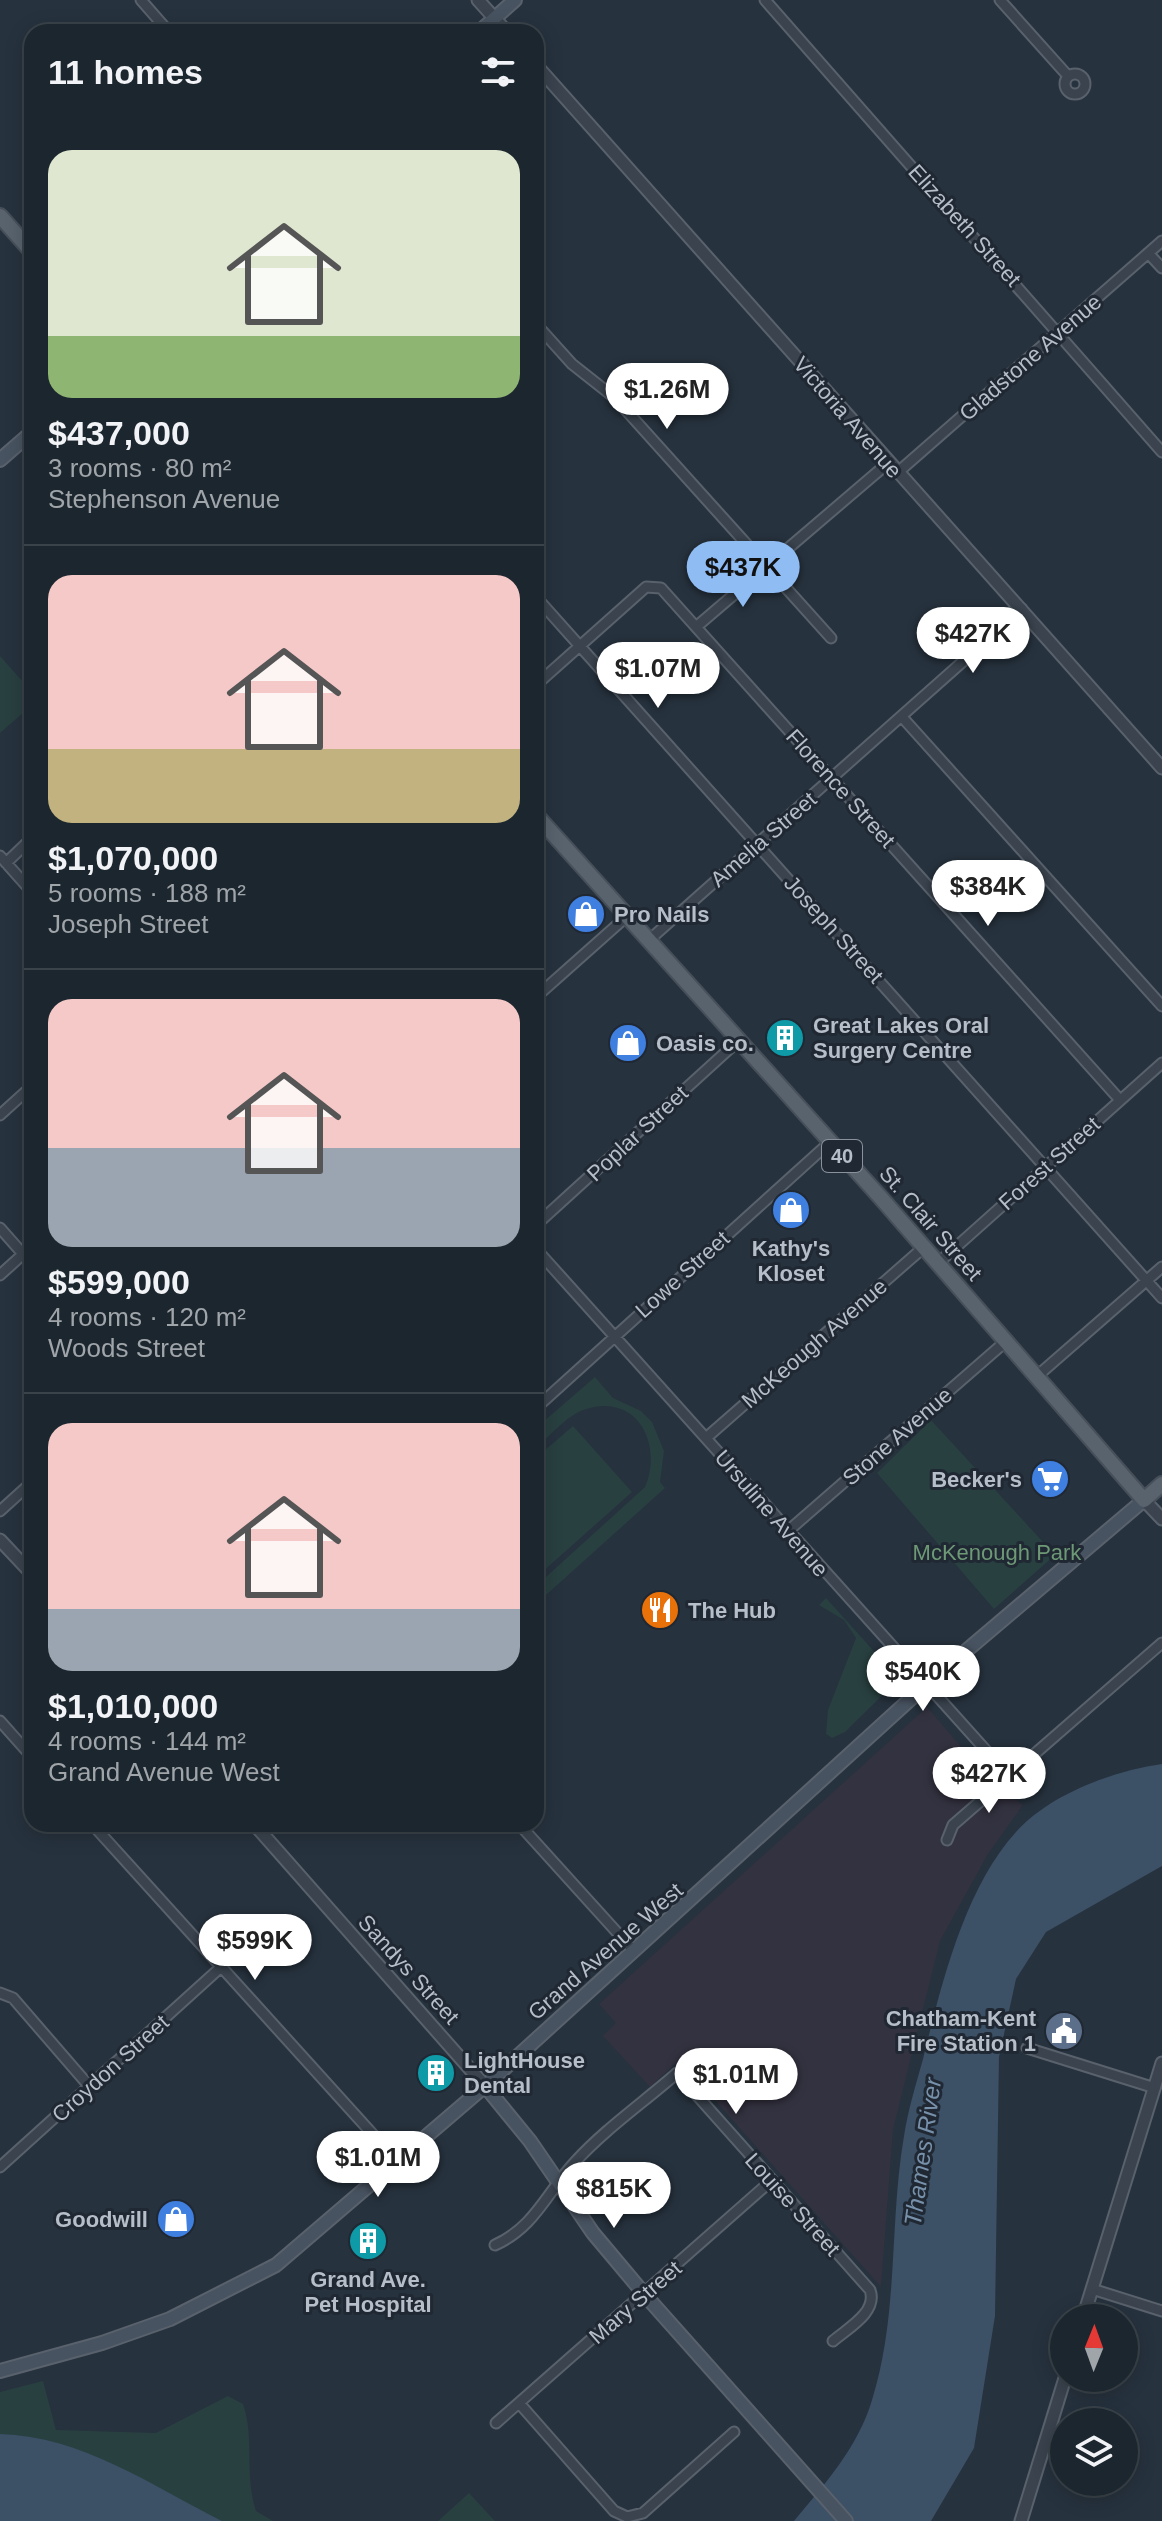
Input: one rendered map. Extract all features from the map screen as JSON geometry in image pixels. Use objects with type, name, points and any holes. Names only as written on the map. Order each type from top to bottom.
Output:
[{"type":"main road","points":[[488,24],[515,0]]},
{"type":"main road","points":[[0,216],[24,243]]},
{"type":"main road","points":[[0,460],[24,439]]},
{"type":"main road","name":"St. Clair Street","points":[[544,824],[1144,1500]]},
{"type":"main road","points":[[1144,1500],[1162,1484]]},
{"type":"main road","name":"Grand Avenue West","points":[[0,2371],[102,2343],[213,2300],[276,2265],[485,2086],[633,1950],[695,1899],[927,1684],[1144,1500]]},
{"type":"main road","name":"Sandys Street","points":[[485,2086],[645,2295],[846,2521]]},
{"type":"street","points":[[141,0],[162,24]]},
{"type":"street","points":[[478,0],[500,24]]},
{"type":"street","name":"Elizabeth Street","points":[[765,0],[1162,452]]},
{"type":"street","points":[[1000,0],[1068,76]]},
{"type":"street","name":"Victoria Avenue","points":[[544,74],[1162,768]]},
{"type":"street","name":"Gladstone Avenue","points":[[897,473],[1162,241]]},
{"type":"street","points":[[1148,253],[1162,268]]},
{"type":"street","points":[[544,333],[572,364],[615,398],[831,638]]},
{"type":"street","points":[[696,627],[888,463]]},
{"type":"street","name":"Florence Street","points":[[580,645],[646,587],[656,586],[1120,1100]]},
{"type":"street","name":"Joseph Street","points":[[544,606],[1162,1298]]},
{"type":"street","name":"Amelia Street","points":[[648,941],[1022,609]]},
{"type":"street","points":[[544,678],[580,645]]},
{"type":"street","points":[[902,717],[1162,1006]]},
{"type":"street","points":[[24,844],[3,859],[24,883]]},
{"type":"street","points":[[544,990],[626,917]]},
{"type":"street","name":"Poplar Street","points":[[544,1218],[738,1041]]},
{"type":"street","name":"Forest Street","points":[[937,1264],[1162,1063]]},
{"type":"street","points":[[1154,1071],[1162,1080]]},
{"type":"street","points":[[0,1115],[24,1093]]},
{"type":"street","name":"Lowe Street","points":[[544,1401],[829,1143]]},
{"type":"street","points":[[0,1228],[23,1254],[0,1275]]},
{"type":"street","name":"McKeough Avenue","points":[[706,1438],[923,1248]]},
{"type":"street","name":"Ursuline Avenue","points":[[544,1258],[1009,1776]]},
{"type":"street","points":[[1036,1377],[1162,1267]]},
{"type":"street","name":"Stone Avenue","points":[[788,1531],[1005,1342]]},
{"type":"street","points":[[0,1511],[24,1489]]},
{"type":"street","name":"St. Clair Street","points":[[1144,1500],[1162,1519]]},
{"type":"street","points":[[0,1540],[24,1566]]},
{"type":"street","points":[[947,1840],[953,1825],[1162,1643]]},
{"type":"street","points":[[0,1721],[24,1748]]},
{"type":"street","points":[[99,1832],[396,2160]]},
{"type":"street","name":"Sandys Street","points":[[261,1832],[485,2086]]},
{"type":"street","points":[[526,1832],[633,1950]]},
{"type":"street","name":"Croydon Street","points":[[0,2167],[220,1968]]},
{"type":"street","points":[[0,1993],[13,1998],[90,2087]]},
{"type":"street","points":[[1027,2048],[1158,2089]]},
{"type":"street","points":[[1087,2304],[1158,2089],[1162,2063]]},
{"type":"street","name":"Louise Street","points":[[559,2184],[574,2162],[677,2073],[870,2290],[872,2300],[869,2309],[833,2341]]},
{"type":"street","name":"Mary Street","points":[[496,2423],[772,2180]]},
{"type":"street","points":[[495,2245],[516,2236],[559,2184]]},
{"type":"street","points":[[1092,2289],[1162,2311]]},
{"type":"street","points":[[1021,2521],[1061,2392]]},
{"type":"street","points":[[519,2403],[614,2511],[627,2517],[643,2513],[734,2432]]},
{"type":"shaded area","points":[[927,1707],[988,1778],[1023,1805],[988,1854],[940,1941],[893,2130],[881,2287],[679,2060],[650,2087],[603,2036],[616,2023],[599,2004]]},
{"type":"green space","points":[[0,656],[24,683],[24,712],[0,733]]},
{"type":"green space","points":[[595,1377],[613,1398],[641,1411],[652,1422],[664,1451],[660,1482],[665,1488],[544,1597],[544,1579],[645,1487],[651,1455],[642,1426],[620,1409],[604,1406],[586,1409],[566,1421],[544,1441],[544,1421]]},
{"type":"green space","name":"McKenough Park","points":[[931,1420],[1055,1555],[994,1609],[877,1473]]},
{"type":"green space","points":[[573,1426],[632,1492],[544,1570],[544,1451]]},
{"type":"green space","points":[[826,1598],[899,1679],[845,1732],[832,1738],[826,1734],[828,1710],[856,1638],[844,1620],[819,1605]]},
{"type":"green space","points":[[43,2381],[56,2430],[156,2433],[228,2396],[243,2404],[247,2417],[252,2497],[256,2511],[273,2521],[222,2521],[63,2446],[0,2434],[0,2392]]},
{"type":"green space","points":[[469,2493],[495,2521],[438,2521]]},
{"type":"water","name":"Thames River","points":[[1162,1764],[1162,1866],[1046,1932],[1016,1979],[999,2057],[995,2316],[974,2448],[931,2521],[794,2521],[849,2449],[872,2400],[886,2334],[899,2169],[908,2117],[947,1970],[968,1910],[982,1881],[1016,1832],[1046,1806],[1083,1786],[1123,1772]]},
{"type":"water","points":[[0,2434],[30,2437],[88,2453],[222,2521],[0,2521]]},
{"type":"place","name":"Pro Nails","points":[[586,914]]},
{"type":"place","name":"Great Lakes Oral Surgery Centre","points":[[785,1038]]},
{"type":"place","name":"Oasis co.","points":[[628,1043]]},
{"type":"place","name":"Kathy's Kloset","points":[[791,1210]]},
{"type":"place","name":"Becker's","points":[[1050,1479]]},
{"type":"place","name":"The Hub","points":[[660,1610]]},
{"type":"place","name":"Chatham-Kent Fire Station 1","points":[[1064,2031]]},
{"type":"place","name":"LightHouse Dental","points":[[436,2073]]},
{"type":"place","name":"Goodwill","points":[[176,2219]]},
{"type":"place","name":"Grand Ave. Pet Hospital","points":[[368,2241]]}]
